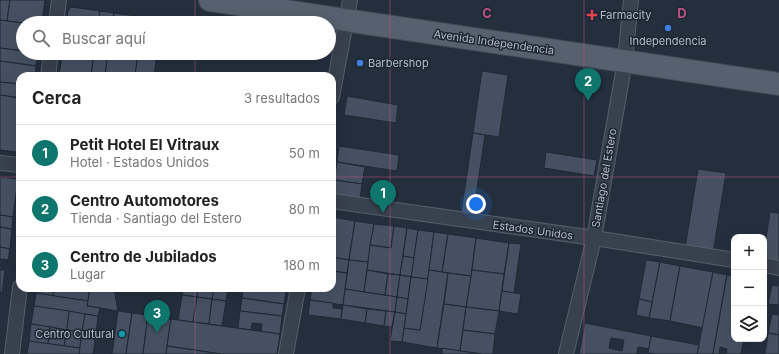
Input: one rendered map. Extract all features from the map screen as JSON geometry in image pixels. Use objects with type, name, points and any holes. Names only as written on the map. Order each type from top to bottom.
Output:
[{"type":"main road","name":"Avenida Independencia","points":[[210,0],[348,10],[625,61],[779,84]]},
{"type":"street","points":[[57,16],[59,0]]},
{"type":"street","name":"Santiago del Estero","points":[[566,354],[594,238],[625,61],[631,0]]},
{"type":"street","points":[[336,75],[348,10]]},
{"type":"street","points":[[49,72],[50,60]]},
{"type":"street","points":[[0,163],[16,165]]},
{"type":"street","name":"Estados Unidos","points":[[336,202],[594,238],[731,260]]},
{"type":"street","points":[[767,266],[779,268]]},
{"type":"street","points":[[12,354],[19,292]]},
{"type":"street","points":[[286,354],[297,292]]},
{"type":"building","points":[[0,0],[10,0],[7,21],[0,20]]},
{"type":"building","points":[[10,0],[45,0],[43,16],[16,16],[16,22],[7,21]]},
{"type":"building","points":[[71,7],[100,11],[99,16],[67,16]]},
{"type":"building","points":[[100,11],[114,13],[113,16],[99,16]]},
{"type":"building","points":[[114,13],[136,16],[113,16]]},
{"type":"building","points":[[0,20],[16,22],[16,50],[0,48]]},
{"type":"building","points":[[0,48],[16,50],[16,60],[37,60],[36,66],[0,61]]},
{"type":"building","points":[[61,60],[93,60],[91,72],[60,72]]},
{"type":"building","points":[[93,60],[107,60],[106,72],[92,72]]},
{"type":"building","points":[[107,60],[137,60],[136,72],[106,72]]},
{"type":"building","points":[[137,60],[156,60],[155,72],[136,72]]},
{"type":"building","points":[[0,61],[36,66],[35,72],[16,72],[16,84],[0,82]]},
{"type":"building","points":[[482,71],[508,75],[499,137],[473,133]]},
{"type":"building","points":[[0,82],[16,84],[16,97],[0,95]]},
{"type":"building","points":[[0,95],[16,97],[16,152],[0,150]]},
{"type":"building","points":[[347,96],[398,105],[396,123],[344,115]]},
{"type":"building","points":[[473,133],[485,135],[473,216],[461,214]]},
{"type":"building","points":[[339,146],[399,155],[397,171],[337,162]]},
{"type":"building","points":[[546,152],[597,160],[594,176],[544,168]]},
{"type":"building","points":[[337,162],[365,167],[362,184],[336,180]]},
{"type":"building","points":[[698,169],[726,173],[713,253],[685,248]]},
{"type":"building","points":[[0,177],[16,179],[16,194],[13,217],[0,215]]},
{"type":"building","points":[[336,180],[362,184],[360,199],[336,196]]},
{"type":"building","points":[[770,212],[779,213],[779,264],[767,262],[767,234]]},
{"type":"building","points":[[0,215],[13,217],[12,229],[0,227]]},
{"type":"building","points":[[336,218],[355,221],[349,260],[336,258]]},
{"type":"building","points":[[355,221],[374,224],[368,262],[349,260]]},
{"type":"building","points":[[374,224],[394,226],[391,248],[370,245]]},
{"type":"building","points":[[394,226],[407,228],[400,275],[367,270],[370,245],[391,248]]},
{"type":"building","points":[[0,227],[12,229],[10,249],[0,247]]},
{"type":"building","points":[[407,228],[418,230],[414,258],[403,256]]},
{"type":"building","points":[[418,230],[434,232],[428,279],[411,277]]},
{"type":"building","points":[[434,232],[448,234],[442,272],[429,270]]},
{"type":"building","points":[[448,234],[476,238],[471,276],[442,272]]},
{"type":"building","points":[[476,238],[509,243],[504,274],[472,270]]},
{"type":"building","points":[[509,243],[521,244],[514,293],[502,291]]},
{"type":"building","points":[[0,247],[10,249],[8,260],[0,259]]},
{"type":"building","points":[[403,256],[414,258],[411,277],[400,275]]},
{"type":"building","points":[[336,258],[349,260],[347,273],[336,272]]},
{"type":"building","points":[[349,260],[368,262],[364,292],[345,289]]},
{"type":"building","points":[[646,260],[660,262],[652,302],[639,299]]},
{"type":"building","points":[[660,262],[680,266],[670,321],[649,318]]},
{"type":"building","points":[[680,266],[713,272],[703,328],[670,321]]},
{"type":"building","points":[[0,270],[5,270],[2,293],[0,292]]},
{"type":"building","points":[[367,270],[388,274],[385,295],[364,292]]},
{"type":"building","points":[[429,270],[448,273],[437,348],[402,342],[404,328],[420,330]]},
{"type":"building","points":[[472,270],[504,274],[499,311],[466,307]]},
{"type":"building","points":[[336,272],[347,273],[343,305],[310,300],[311,292],[336,292]]},
{"type":"building","points":[[713,272],[727,275],[713,354],[697,354]]},
{"type":"building","points":[[448,273],[471,276],[466,307],[444,304]]},
{"type":"building","points":[[388,274],[400,275],[397,297],[385,295]]},
{"type":"building","points":[[400,275],[411,277],[408,299],[397,297]]},
{"type":"building","points":[[727,275],[731,276],[731,342],[743,342],[741,354],[726,354],[727,349],[720,347],[719,353],[722,354],[713,354]]},
{"type":"building","points":[[411,277],[428,279],[420,330],[404,328]]},
{"type":"building","points":[[772,285],[779,286],[779,305],[768,304]]},
{"type":"building","points":[[345,289],[397,297],[395,312],[343,305]]},
{"type":"building","points":[[502,291],[521,294],[518,314],[499,311]]},
{"type":"building","points":[[36,292],[54,292],[53,296]]},
{"type":"building","points":[[54,292],[89,292],[88,301],[53,296]]},
{"type":"building","points":[[89,292],[115,292],[118,311],[87,306]]},
{"type":"building","points":[[182,292],[198,292],[197,297],[182,295]]},
{"type":"building","points":[[198,292],[213,292],[212,299],[197,297]]},
{"type":"building","points":[[213,292],[227,292],[226,301],[212,299]]},
{"type":"building","points":[[243,292],[286,292],[284,304],[242,298]]},
{"type":"building","points":[[36,293],[88,301],[87,306],[100,308],[98,316],[34,306]]},
{"type":"building","points":[[182,295],[197,297],[193,322],[178,320]]},
{"type":"building","points":[[197,297],[212,299],[209,324],[193,322]]},
{"type":"building","points":[[397,297],[408,299],[406,314],[395,312]]},
{"type":"building","points":[[242,298],[284,304],[282,316],[240,311]]},
{"type":"building","points":[[212,299],[226,301],[222,326],[209,324]]},
{"type":"building","points":[[639,299],[652,302],[649,318],[636,315]]},
{"type":"building","points":[[310,300],[333,303],[333,308],[342,309],[341,319],[308,315]]},
{"type":"building","points":[[444,304],[466,307],[460,351],[437,348]]},
{"type":"building","points":[[343,305],[367,309],[365,323],[341,319]]},
{"type":"building","points":[[34,306],[69,311],[67,330],[31,324]]},
{"type":"building","points":[[466,307],[499,311],[495,334],[463,330]]},
{"type":"building","points":[[367,309],[386,311],[384,326],[365,323]]},
{"type":"building","points":[[69,311],[85,314],[82,332],[67,330]]},
{"type":"building","name":"Centro Cultural","points":[[118,311],[132,313],[126,354],[112,354]]},
{"type":"building","points":[[240,311],[282,316],[280,334],[261,332],[262,324],[252,323],[251,330],[238,328]]},
{"type":"building","points":[[386,311],[395,312],[392,327],[384,326]]},
{"type":"building","points":[[395,312],[406,314],[402,342],[390,341]]},
{"type":"building","points":[[132,313],[148,315],[143,354],[126,354]]},
{"type":"building","points":[[85,314],[98,316],[96,334],[82,332]]},
{"type":"building","points":[[772,314],[779,315],[779,335],[768,333]]},
{"type":"building","points":[[148,315],[171,319],[166,354],[143,354]]},
{"type":"building","points":[[171,319],[280,334],[277,354],[221,354],[167,346]]},
{"type":"building","points":[[585,323],[651,336],[649,349],[638,347],[637,354],[579,354]],"holes":[[[611,338],[624,340],[622,351],[609,348]]]},
{"type":"building","points":[[31,324],[50,327],[48,344],[29,341]]},
{"type":"building","points":[[50,327],[67,330],[64,346],[48,344]]},
{"type":"building","points":[[67,330],[82,332],[80,348],[64,346]]},
{"type":"building","points":[[463,330],[495,334],[493,354],[460,351]]},
{"type":"building","points":[[82,332],[96,334],[93,354],[79,354]]},
{"type":"building","points":[[768,333],[779,335],[779,354],[765,354]]},
{"type":"building","points":[[651,336],[699,345],[697,354],[648,353]]},
{"type":"building","points":[[29,341],[80,348],[79,354],[27,354]]},
{"type":"building","points":[[167,346],[221,354],[166,354]]},
{"type":"building","points":[[442,348],[460,351],[482,354],[442,354]]},
{"type":"place","name":"Farmacity","points":[[592,15]]},
{"type":"place","name":"Independencia","points":[[668,28]]},
{"type":"place","name":"Barbershop","points":[[360,63]]},
{"type":"place","name":"Centro Automotores","points":[[588,101]]},
{"type":"place","name":"Petit Hotel El Vitraux","points":[[383,213]]},
{"type":"place","name":"Centro de Jubilados","points":[[157,333]]},
{"type":"place","name":"Centro Cultural","points":[[122,334]]}]
